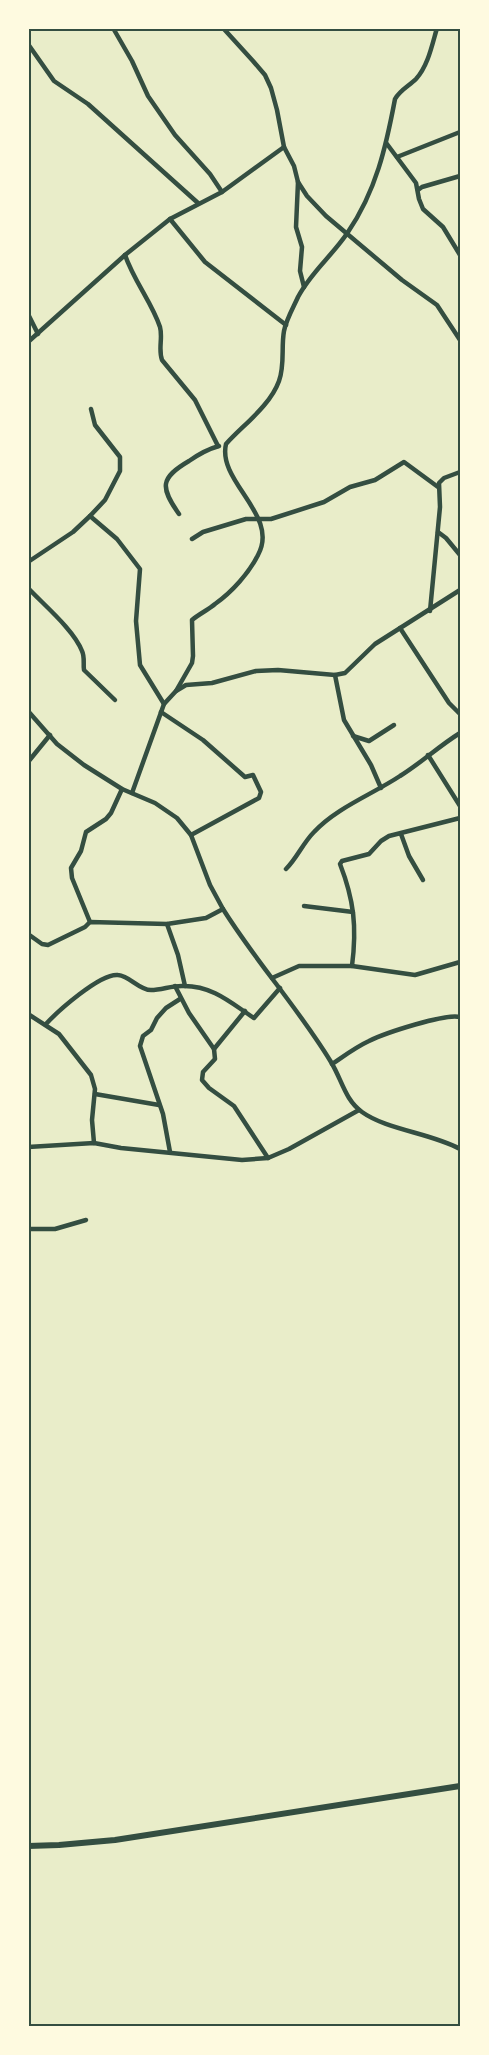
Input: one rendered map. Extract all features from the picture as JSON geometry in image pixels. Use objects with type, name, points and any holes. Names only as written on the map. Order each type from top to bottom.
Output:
[{"type":"main road","points":[[28,1846],[115,1840],[460,1786]]},
{"type":"street","points":[[113,28],[148,96],[175,135],[210,174],[222,192]]},
{"type":"street","points":[[223,28],[265,75],[277,110],[284,147],[294,166],[298,182],[297,227],[302,247],[300,271],[304,288]]},
{"type":"street","points":[[179,514],[166,491],[171,472],[203,452],[226,444],[263,405],[277,386],[281,374],[285,325],[313,273],[348,233],[378,174],[387,144],[395,99],[420,74],[433,43],[436,28]]},
{"type":"street","points":[[28,44],[54,81],[88,104],[198,203]]},
{"type":"street","points":[[397,157],[460,132]]},
{"type":"street","points":[[387,144],[416,183],[423,208],[443,227],[460,255]]},
{"type":"street","points":[[28,342],[125,255],[170,219],[222,192],[284,147]]},
{"type":"street","points":[[417,190],[460,176]]},
{"type":"street","points":[[298,182],[315,206],[395,274],[430,299],[443,313],[460,340]]},
{"type":"street","points":[[170,219],[205,262],[285,325]]},
{"type":"street","points":[[125,255],[159,326],[162,337],[160,352],[163,362],[195,400],[218,446]]},
{"type":"street","points":[[28,314],[38,334]]},
{"type":"street","points":[[28,562],[73,532],[90,516],[105,500],[122,465],[120,456],[114,447],[95,425],[91,409]]},
{"type":"street","points":[[132,793],[164,704],[176,691],[192,663],[194,656],[192,620],[226,595],[258,556],[262,542],[258,518],[252,504],[237,484],[226,456],[226,444]]},
{"type":"street","points":[[192,538],[203,532],[246,519],[271,519],[324,502],[350,487],[375,480],[404,462],[438,487]]},
{"type":"street","points":[[430,610],[440,507],[438,487],[444,478],[460,472]]},
{"type":"street","points":[[90,516],[117,539],[140,569],[136,621],[140,665],[164,704]]},
{"type":"street","points":[[438,532],[460,555]]},
{"type":"street","points":[[28,588],[52,611],[82,651],[83,667],[87,674],[116,700]]},
{"type":"street","points":[[176,691],[186,686],[212,683],[256,671],[278,670],[335,675],[347,671],[375,644],[460,590]]},
{"type":"street","points":[[400,628],[446,698],[460,714]]},
{"type":"street","points":[[335,675],[342,712],[381,788]]},
{"type":"street","points":[[28,711],[72,757],[122,789],[155,803],[177,818],[191,835],[210,885],[223,909],[332,1064],[349,1100],[372,1118],[430,1136],[460,1149]]},
{"type":"street","points":[[161,712],[203,740],[245,777],[253,775],[261,792],[258,798],[191,835]]},
{"type":"street","points":[[353,736],[369,741],[394,725]]},
{"type":"street","points":[[286,868],[294,861],[317,828],[411,769],[428,754],[460,733]]},
{"type":"street","points":[[28,762],[50,735]]},
{"type":"street","points":[[428,754],[460,806]]},
{"type":"street","points":[[90,922],[72,878],[71,868],[81,851],[86,832],[106,819],[122,789]]},
{"type":"street","points":[[352,966],[355,942],[353,912],[350,889],[340,864],[342,861],[367,855],[384,838],[460,818]]},
{"type":"street","points":[[401,834],[409,856],[423,880]]},
{"type":"street","points":[[304,906],[353,912]]},
{"type":"street","points":[[28,934],[42,944],[48,945],[85,927],[90,922],[167,924],[206,918],[223,909]]},
{"type":"street","points":[[167,924],[178,955],[185,986]]},
{"type":"street","points":[[272,978],[304,965],[352,966],[415,975],[460,962]]},
{"type":"street","points":[[46,1024],[58,1011],[87,989],[112,975],[123,976],[147,989],[185,986],[214,991],[256,1017],[280,988]]},
{"type":"street","points":[[175,986],[180,999],[214,1049],[215,1059],[203,1072],[202,1080],[234,1106],[268,1158]]},
{"type":"street","points":[[170,1152],[166,1126],[142,1059],[140,1044],[143,1036],[151,1030],[157,1018],[166,1008],[180,999]]},
{"type":"street","points":[[214,1049],[245,1011]]},
{"type":"street","points":[[28,1014],[46,1024],[65,1041],[87,1069],[95,1086],[92,1120],[94,1143]]},
{"type":"street","points":[[332,1064],[377,1038],[433,1020],[453,1015],[460,1017]]},
{"type":"street","points":[[95,1094],[159,1104]]},
{"type":"street","points":[[28,1147],[94,1143],[242,1160],[268,1158],[290,1149],[359,1110]]},
{"type":"street","points":[[28,1229],[55,1228],[86,1220]]}]
